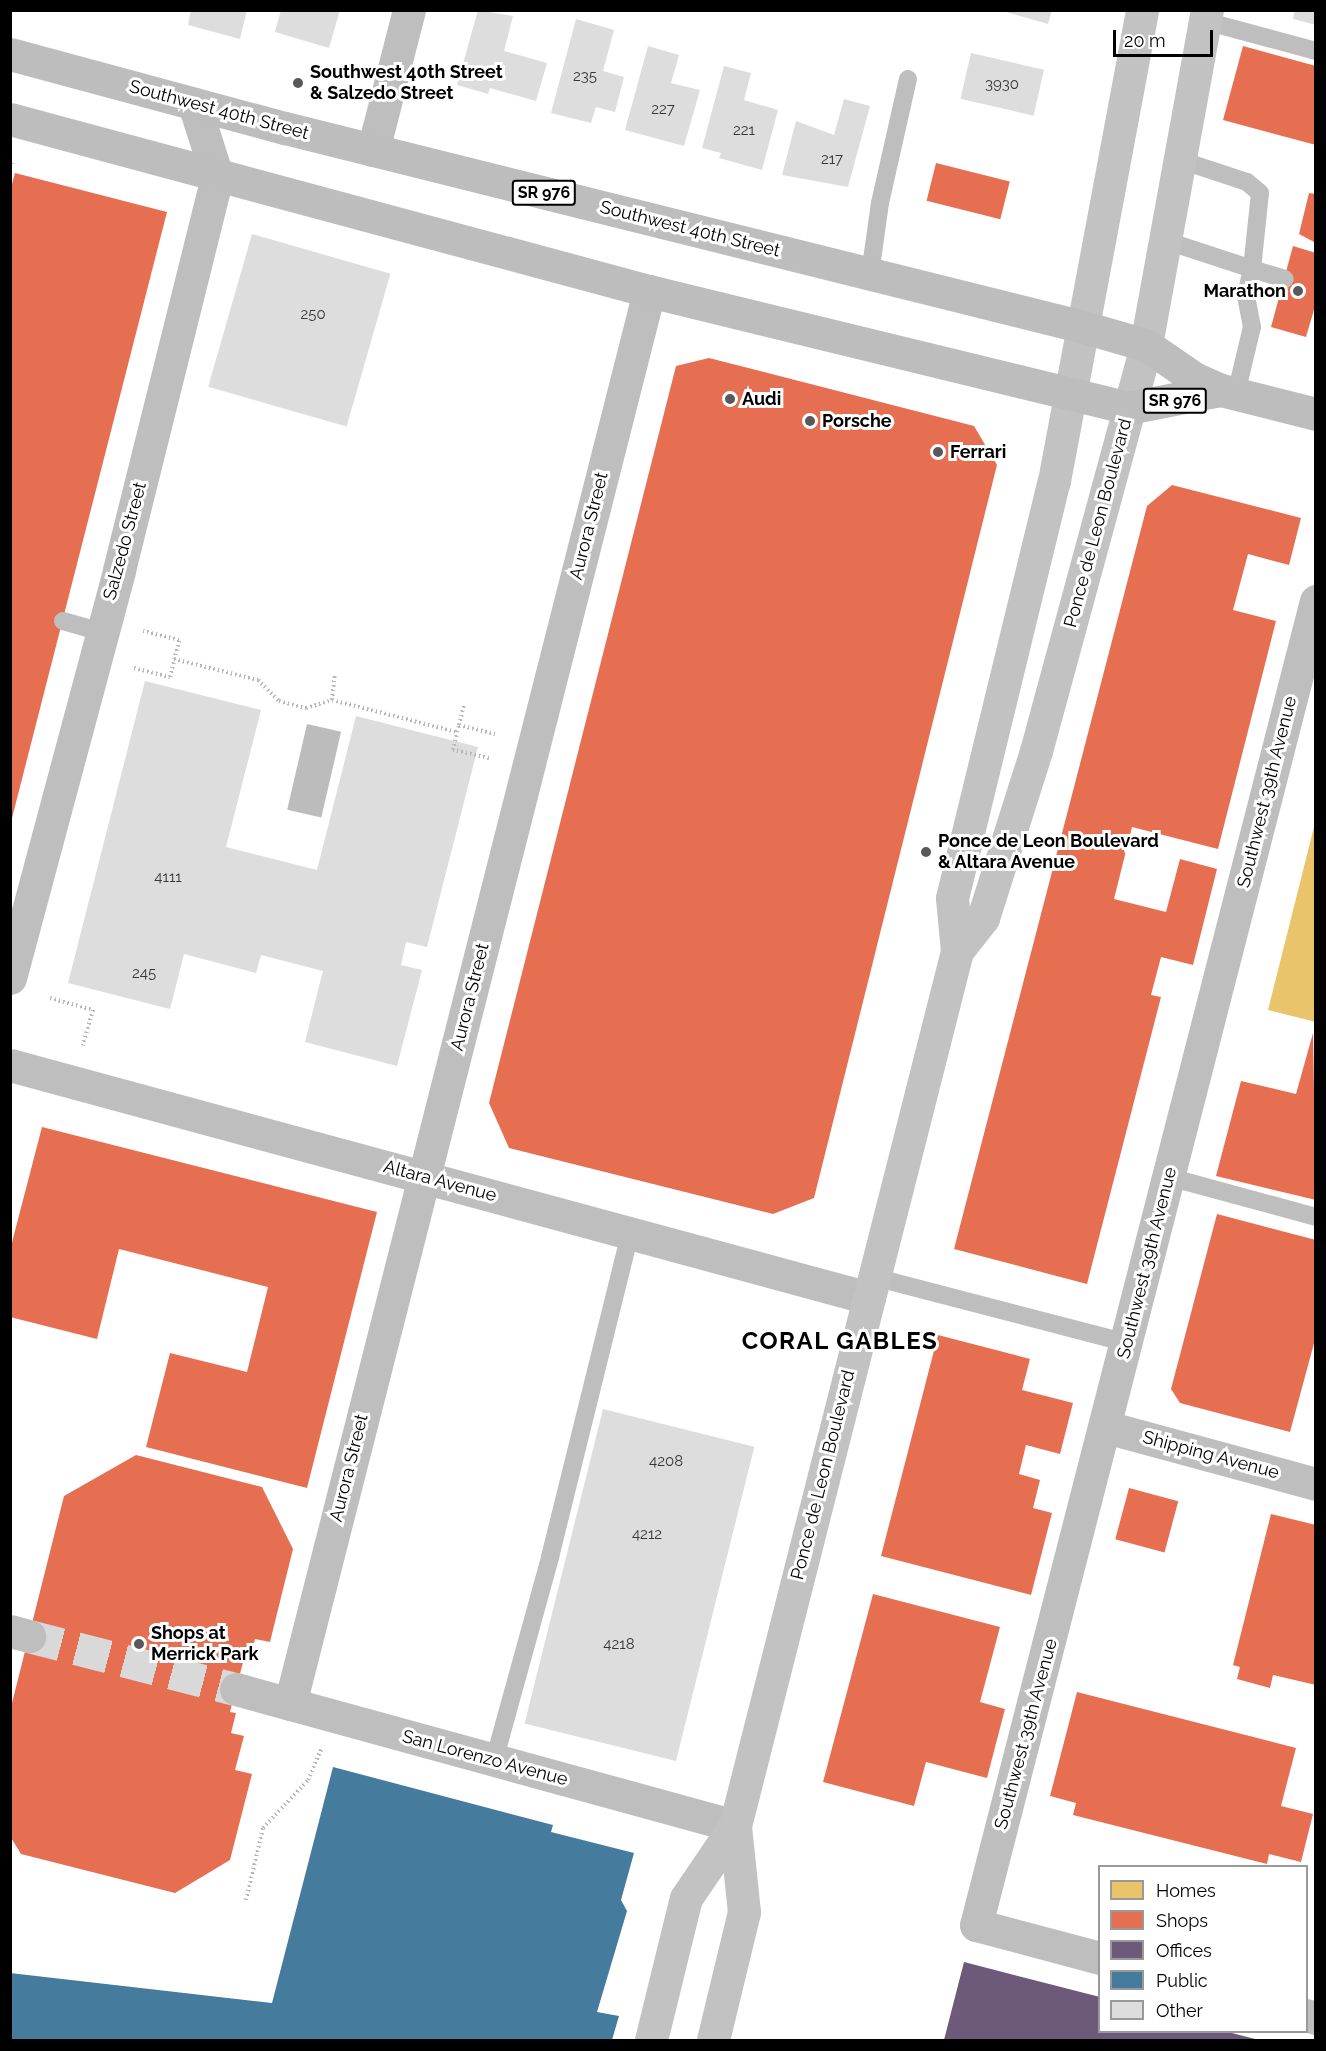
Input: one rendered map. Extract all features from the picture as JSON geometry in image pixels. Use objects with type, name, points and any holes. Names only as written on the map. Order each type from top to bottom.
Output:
[{"type":"main road","name":"Southwest 40th Street","points":[[10,54],[194,105],[1080,326],[1146,345],[1194,378],[1228,392],[1316,414]]},
{"type":"main road","name":"Southwest 40th Street","points":[[10,119],[649,291],[1128,408],[1228,392]]},
{"type":"street","points":[[373,150],[409,10]]},
{"type":"street","name":"Ponce de Leon Boulevard","points":[[651,2040],[686,1898],[735,1826],[957,951],[952,898],[1054,481],[1080,326],[1142,10]]},
{"type":"street","name":"Ponce de Leon Boulevard","points":[[957,951],[983,918],[1036,751],[1146,345],[1206,16]]},
{"type":"street","points":[[194,105],[217,176]]},
{"type":"street","name":"Salzedo Street","points":[[10,978],[217,176]]},
{"type":"street","name":"Aurora Street","points":[[290,1704],[649,291]]},
{"type":"street","name":"Southwest 39th Avenue","points":[[1098,1958],[976,1924],[1106,1427],[1316,601]]},
{"type":"street","name":"Altara Avenue","points":[[10,1065],[630,1233],[872,1288]]},
{"type":"street","name":"Shipping Avenue","points":[[1106,1427],[1316,1484]]},
{"type":"street","name":"San Lorenzo Avenue","points":[[236,1689],[735,1826]]},
{"type":"street","name":"Ponce de Leon Boulevard","points":[[713,2040],[744,1912],[735,1826]]},
{"type":"lane","points":[[1206,16],[1316,51]]},
{"type":"lane","points":[[870,274],[880,203],[908,79]]},
{"type":"lane","points":[[1180,160],[1247,182],[1260,194],[1252,269],[1246,295],[1252,327],[1228,392]]},
{"type":"lane","points":[[1164,240],[1285,279]]},
{"type":"lane","points":[[63,621],[101,632]]},
{"type":"lane","points":[[1169,1177],[1316,1217]]},
{"type":"lane","points":[[494,1761],[550,1557],[630,1233]]},
{"type":"lane","points":[[872,1288],[1127,1343]]},
{"type":"path","points":[[10,168],[12,162]]},
{"type":"path","points":[[134,668],[170,677],[179,640],[143,631]]},
{"type":"path","points":[[174,659],[258,680],[279,700],[306,708],[332,700],[457,732]]},
{"type":"path","points":[[332,700],[335,674]]},
{"type":"path","points":[[464,705],[453,750],[489,758]]},
{"type":"path","points":[[459,725],[495,734]]},
{"type":"path","points":[[50,998],[93,1010],[83,1046]]},
{"type":"path","points":[[246,1900],[263,1828],[308,1780],[321,1749]]},
{"type":"shaded area","points":[[307,724],[341,732],[321,818],[287,810]]},
{"type":"building: Homes","points":[[1316,823],[1316,1022],[1268,1010]]},
{"type":"building: Shops","points":[[1243,46],[1316,66],[1316,145],[1223,120]]},
{"type":"building: Shops","points":[[936,163],[1010,181],[1000,219],[927,201]]},
{"type":"building: Shops","points":[[15,173],[167,212],[11,822],[10,191]]},
{"type":"building: Shops","points":[[1309,193],[1316,194],[1316,243],[1299,234]]},
{"type":"building: Shops","name":"Marathon","points":[[1293,246],[1316,253],[1316,303],[1306,337],[1271,327]]},
{"type":"building: Shops","points":[[709,358],[974,426],[997,465],[814,1198],[773,1214],[509,1148],[489,1103],[676,366]]},
{"type":"building: Shops","points":[[1172,485],[1301,518],[1289,565],[1248,554],[1233,610],[1276,621],[1218,849],[1132,827],[1114,899],[1166,912],[1180,859],[1217,869],[1193,965],[1161,957],[1151,995],[1161,997],[1087,1284],[954,1249],[1147,506]]},
{"type":"building: Shops","points":[[1313,1033],[1316,1200],[1216,1176],[1241,1081],[1296,1094]]},
{"type":"building: Shops","points":[[42,1127],[377,1212],[307,1488],[146,1447],[170,1353],[247,1372],[268,1287],[119,1249],[97,1339],[10,1317],[10,1250]]},
{"type":"building: Shops","points":[[1217,1214],[1316,1240],[1316,1336],[1290,1432],[1180,1403],[1171,1389]]},
{"type":"building: Shops","points":[[938,1335],[1030,1359],[1022,1390],[1073,1403],[1060,1454],[1026,1445],[1019,1474],[1040,1480],[1033,1508],[1052,1513],[1031,1595],[881,1556]]},
{"type":"building: Shops","points":[[136,1455],[262,1487],[293,1549],[270,1642],[255,1639],[253,1648],[247,1647],[230,1712],[236,1713],[231,1733],[244,1736],[235,1770],[252,1774],[230,1860],[175,1893],[21,1854],[10,1836],[10,1711],[64,1496]]},
{"type":"building: Shops","points":[[1129,1488],[1178,1501],[1165,1552],[1115,1539]]},
{"type":"building: Shops","points":[[1271,1514],[1316,1525],[1316,1685],[1273,1675],[1270,1688],[1237,1679],[1240,1667],[1233,1665]]},
{"type":"building: Shops","points":[[873,1594],[1000,1627],[980,1702],[1005,1709],[987,1778],[926,1762],[914,1806],[823,1782]]},
{"type":"building: Shops","points":[[1077,1692],[1296,1748],[1281,1806],[1313,1814],[1301,1862],[1269,1854],[1267,1864],[1073,1815],[1076,1803],[1050,1796]]},
{"type":"building: Offices","points":[[964,1962],[1098,1996],[1098,2033],[1232,2033],[1259,2040],[944,2040]]},
{"type":"building: Public","points":[[333,1767],[553,1825],[551,1832],[634,1853],[621,1900],[627,1911],[597,2012],[619,2016],[612,2040],[10,2040],[10,1973],[272,2003]]},
{"type":"building: Other","points":[[191,10],[247,10],[240,39],[188,25]]},
{"type":"building: Other","points":[[281,10],[340,10],[329,48],[275,32]]},
{"type":"building: Other","points":[[478,10],[513,16],[504,51],[547,63],[536,101],[490,88],[488,94],[457,85]]},
{"type":"building: Other","points":[[999,10],[1052,10],[1048,24]]},
{"type":"building: Other","points":[[1295,10],[1316,10],[1316,25],[1293,19]]},
{"type":"building: Other","points":[[576,19],[614,30],[603,71],[624,77],[615,112],[596,107],[591,123],[551,113]]},
{"type":"building: Other","points":[[648,46],[679,55],[671,83],[700,90],[684,146],[625,130]]},
{"type":"building: Other","points":[[971,53],[1044,70],[1034,116],[960,99]]},
{"type":"building: Other","points":[[724,66],[751,73],[744,100],[778,110],[762,170],[719,158],[721,153],[702,148]]},
{"type":"building: Other","points":[[844,99],[870,106],[848,187],[782,175],[796,121],[834,135]]},
{"type":"building: Other","points":[[252,234],[390,274],[347,427],[208,387]]},
{"type":"building: Other","points":[[145,681],[261,710],[226,847],[317,870],[356,716],[478,747],[427,947],[406,942],[401,965],[422,970],[397,1066],[305,1042],[323,971],[261,955],[256,973],[184,954],[170,1009],[68,983]]},
{"type":"building: Other","points":[[603,1409],[754,1447],[676,1761],[525,1723]]},
{"type":"tunnel","points":[[29,1636],[236,1689]]},
{"type":"place","name":"Southwest 40th Street & Salzedo Street","points":[[298,83]]},
{"type":"place","name":"Marathon","points":[[1298,291]]},
{"type":"place","name":"Audi","points":[[730,399]]},
{"type":"place","name":"Porsche","points":[[810,421]]},
{"type":"place","name":"Ferrari","points":[[938,452]]},
{"type":"place","name":"Ponce de Leon Boulevard & Altara Avenue","points":[[926,852]]},
{"type":"place","name":"Shops at Merrick Park","points":[[139,1644]]},
{"type":"district","name":"CORAL GABLES","points":[[840,1341]]}]
